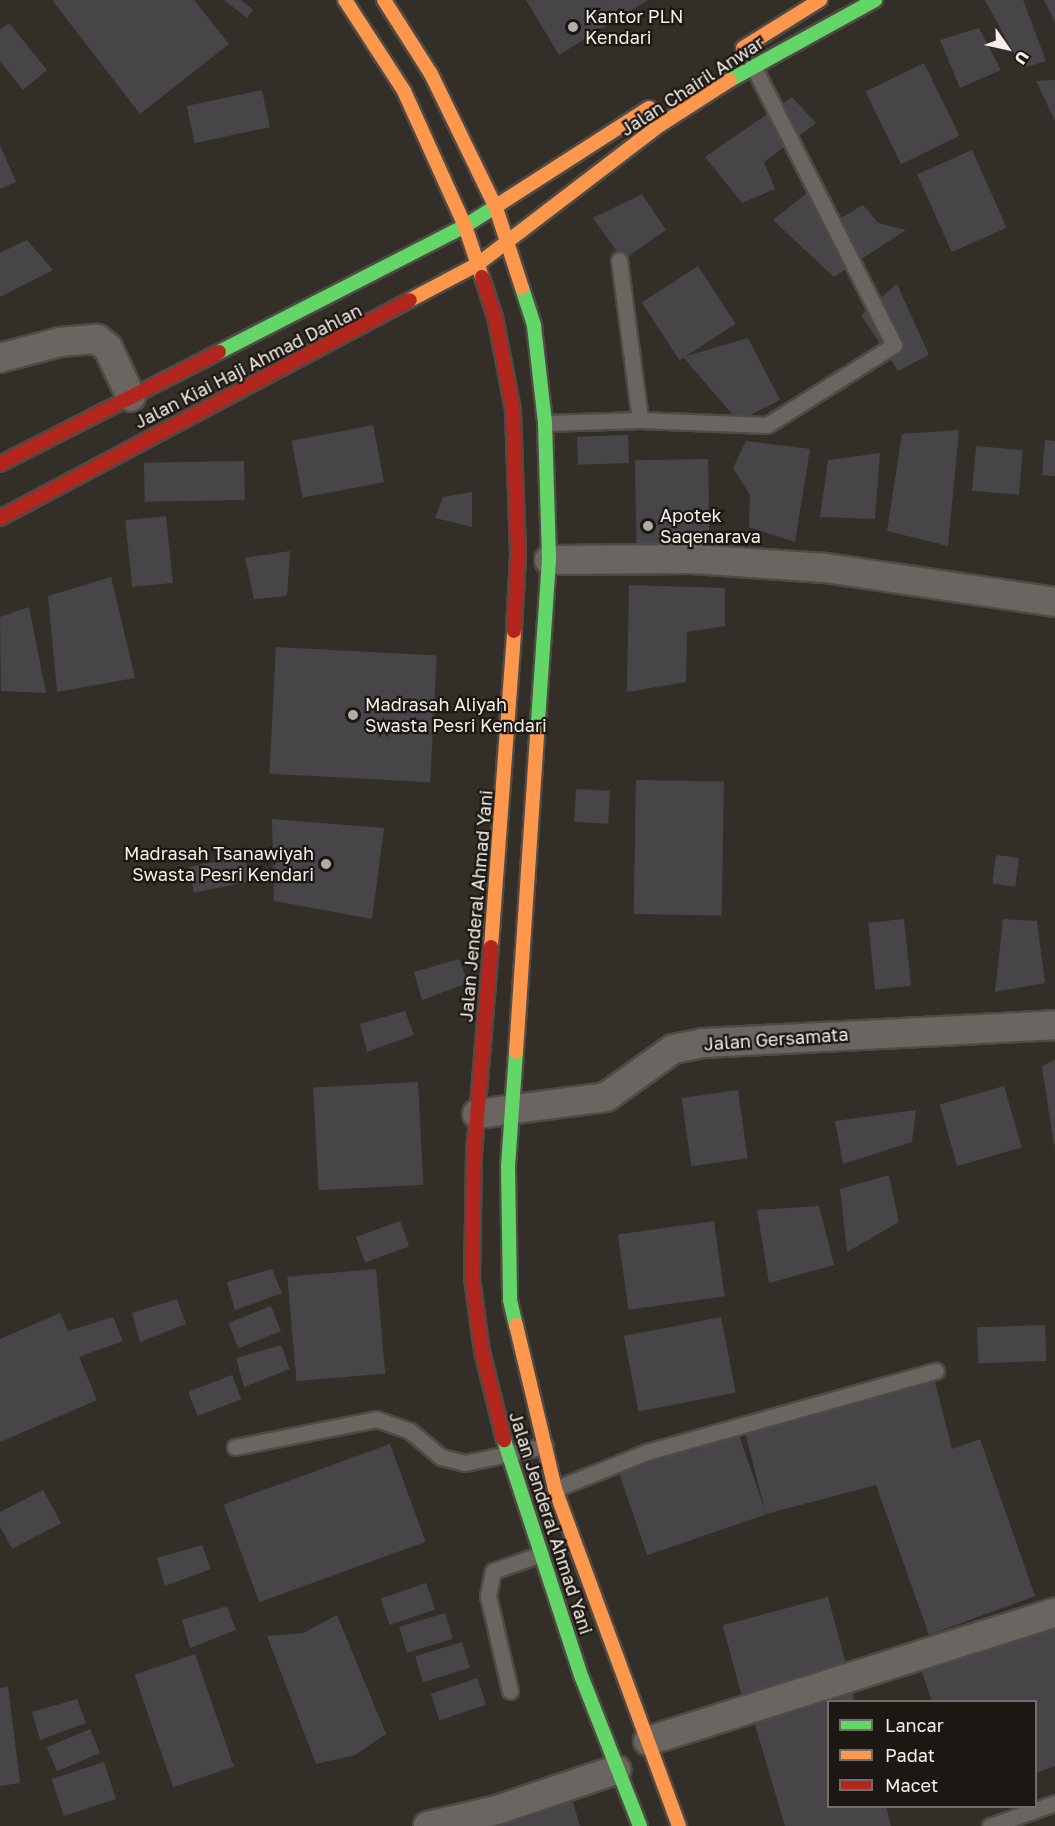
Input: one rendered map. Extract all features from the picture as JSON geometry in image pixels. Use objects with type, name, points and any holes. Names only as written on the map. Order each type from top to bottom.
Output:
[{"type":"main road","name":"Jalan Jenderal Ahmad Yani","points":[[345,0],[368,29],[404,91],[465,226],[495,316],[513,410],[519,483],[512,694],[477,1114],[472,1278],[482,1351],[508,1458],[616,1770],[640,1826]]},
{"type":"main road","name":"Jalan Jenderal Ahmad Yani","points":[[384,0],[431,74],[496,208],[510,240],[534,326],[545,423],[549,560],[514,1113],[508,1166],[510,1300],[555,1489],[679,1826]]},
{"type":"main road","name":"Jalan Chairil Anwar","points":[[730,57],[820,0]]},
{"type":"main road","name":"Jalan Chairil Anwar","points":[[510,240],[660,124],[854,5],[875,0]]},
{"type":"main road","name":"Jalan Chairil Anwar","points":[[496,208],[659,102]]},
{"type":"main road","name":"Jalan Kiai Haji Ahmad Dahlan","points":[[0,465],[496,208]]},
{"type":"main road","name":"Jalan Kiai Haji Ahmad Dahlan","points":[[0,518],[478,264],[510,240]]},
{"type":"street","points":[[0,358],[60,342],[98,339],[108,348],[132,397]]},
{"type":"street","points":[[549,560],[692,559],[825,568],[1055,602]]},
{"type":"street","name":"Jalan Gersamata","points":[[477,1114],[514,1113],[606,1097],[673,1049],[703,1043],[1055,1025]]},
{"type":"street","points":[[648,1741],[1055,1613]]},
{"type":"street","points":[[429,1826],[497,1810],[616,1770]]},
{"type":"lane","points":[[545,423],[640,420],[767,425],[894,345],[753,66]]},
{"type":"lane","points":[[619,260],[640,420]]},
{"type":"lane","points":[[555,1489],[646,1452],[936,1371]]},
{"type":"lane","points":[[235,1447],[376,1419],[410,1431],[441,1457],[465,1463],[508,1458],[545,1446]]},
{"type":"lane","points":[[510,1691],[488,1596],[494,1571],[541,1554]]},
{"type":"lane","points":[[990,1826],[1055,1803]]},
{"type":"building","points":[[52,0],[194,0],[229,44],[140,114]]},
{"type":"building","points":[[224,0],[241,0],[253,10],[247,18]]},
{"type":"building","name":"Kantor PLN Kendari","points":[[526,0],[648,0],[559,55]]},
{"type":"building","points":[[985,0],[1023,0],[1046,61],[1022,68]]},
{"type":"building","points":[[1044,0],[1055,0],[1055,23]]},
{"type":"building","points":[[9,23],[47,70],[23,90],[0,61],[0,30]]},
{"type":"building","points":[[979,28],[1001,70],[960,88],[940,40]]},
{"type":"building","points":[[924,63],[960,136],[901,164],[866,91]]},
{"type":"building","points":[[1055,80],[1055,121],[1036,81]]},
{"type":"building","points":[[262,90],[270,127],[195,143],[187,106]]},
{"type":"building","points":[[792,97],[816,123],[764,162],[775,189],[742,203],[705,157]]},
{"type":"building","points":[[0,145],[16,182],[0,189]]},
{"type":"building","points":[[972,150],[1007,228],[952,252],[917,174]]},
{"type":"building","points":[[807,193],[827,226],[863,205],[878,223],[906,230],[834,277],[773,220]]},
{"type":"building","points":[[642,194],[666,230],[623,260],[593,218]]},
{"type":"building","points":[[27,240],[53,270],[0,297],[0,253]]},
{"type":"building","points":[[698,266],[736,324],[679,360],[642,302]]},
{"type":"building","points":[[897,284],[929,355],[898,371],[861,315]]},
{"type":"building","points":[[748,338],[780,400],[738,421],[683,357]]},
{"type":"building","points":[[373,425],[384,482],[303,498],[292,441]]},
{"type":"building","points":[[959,430],[948,546],[887,531],[902,434]]},
{"type":"building","points":[[628,435],[629,463],[578,465],[577,437]]},
{"type":"building","points":[[1045,440],[1055,441],[1055,476],[1042,475]]},
{"type":"building","points":[[746,441],[810,449],[795,542],[749,527],[750,495],[733,468]]},
{"type":"building","points":[[976,446],[1023,450],[1019,495],[972,491]]},
{"type":"building","points":[[880,453],[875,519],[820,517],[828,460]]},
{"type":"building","points":[[708,459],[709,543],[636,544],[635,460]]},
{"type":"building","points":[[244,461],[245,500],[145,502],[144,463]]},
{"type":"building","points":[[472,492],[472,527],[435,518],[443,497]]},
{"type":"building","points":[[166,516],[173,583],[132,587],[125,520]]},
{"type":"building","points":[[290,551],[287,596],[254,599],[245,558]]},
{"type":"building","points":[[111,577],[135,678],[57,692],[48,596]]},
{"type":"building","points":[[629,585],[725,588],[725,626],[687,632],[686,682],[627,692]]},
{"type":"building","points":[[29,607],[46,693],[1,691],[0,617]]},
{"type":"building","name":"Madrasah Aliyah Swasta Pesri Kendari","points":[[276,647],[437,655],[430,782],[269,774]]},
{"type":"building","points":[[636,780],[724,782],[722,916],[634,914]]},
{"type":"building","points":[[576,789],[610,791],[608,824],[574,822]]},
{"type":"building","name":"Madrasah Tsanawiyah Swasta Pesri Kendari","points":[[272,819],[384,828],[372,919],[274,901]]},
{"type":"building","points":[[996,855],[1019,858],[1015,887],[992,884]]},
{"type":"building","points":[[245,856],[250,882],[194,892],[189,867]]},
{"type":"building","points":[[904,919],[911,986],[875,989],[868,923]]},
{"type":"building","points":[[1003,919],[1037,921],[1045,983],[995,992]]},
{"type":"building","points":[[459,959],[468,983],[422,1000],[414,972]]},
{"type":"building","points":[[405,1011],[414,1035],[367,1052],[360,1024]]},
{"type":"building","points":[[1055,1059],[1055,1145],[1054,1145],[1042,1067]]},
{"type":"building","points":[[418,1082],[423,1185],[319,1190],[313,1087]]},
{"type":"building","points":[[1004,1086],[1022,1148],[957,1166],[940,1104]]},
{"type":"building","points":[[738,1090],[748,1158],[691,1166],[682,1098]]},
{"type":"building","points":[[916,1110],[912,1142],[843,1164],[835,1121]]},
{"type":"building","points":[[889,1175],[899,1222],[847,1252],[840,1189]]},
{"type":"building","points":[[819,1206],[834,1265],[769,1283],[757,1210]]},
{"type":"building","points":[[400,1221],[409,1246],[365,1262],[356,1237]]},
{"type":"building","points":[[714,1221],[725,1296],[629,1310],[618,1234]]},
{"type":"building","points":[[272,1269],[282,1293],[235,1310],[227,1282]]},
{"type":"building","points":[[376,1269],[385,1374],[296,1381],[287,1277]]},
{"type":"building","points":[[177,1299],[186,1324],[140,1342],[132,1313]]},
{"type":"building","points":[[271,1306],[281,1331],[238,1348],[228,1323]]},
{"type":"building","points":[[60,1313],[68,1331],[113,1317],[123,1341],[79,1357],[97,1400],[0,1442],[0,1339]]},
{"type":"building","points":[[721,1317],[736,1393],[639,1411],[624,1336]]},
{"type":"building","points":[[1045,1325],[1046,1361],[978,1363],[977,1327]]},
{"type":"building","points":[[281,1345],[290,1369],[244,1387],[236,1358]]},
{"type":"building","points":[[232,1375],[241,1399],[197,1416],[188,1392]]},
{"type":"building","points":[[934,1378],[952,1449],[980,1439],[1035,1596],[929,1635],[876,1485],[766,1514],[744,1429]]},
{"type":"building","points":[[738,1432],[766,1514],[647,1555],[619,1473]]},
{"type":"building","points":[[390,1444],[426,1542],[259,1602],[224,1505]]},
{"type":"building","points":[[43,1490],[61,1523],[12,1549],[0,1526],[0,1512]]},
{"type":"building","points":[[202,1545],[211,1569],[165,1586],[157,1558]]},
{"type":"building","points":[[426,1583],[435,1609],[390,1625],[381,1599]]},
{"type":"building","points":[[828,1597],[847,1667],[741,1695],[723,1625]]},
{"type":"building","points":[[227,1606],[236,1630],[190,1648],[182,1620]]},
{"type":"building","points":[[445,1613],[453,1639],[407,1653],[399,1627]]},
{"type":"building","points":[[337,1615],[386,1734],[355,1755],[316,1764],[267,1636],[303,1633]]},
{"type":"building","points":[[1055,1624],[1055,1766],[1037,1773],[1037,1700],[931,1700],[922,1672]]},
{"type":"building","points":[[462,1642],[470,1668],[423,1682],[415,1656]]},
{"type":"building","points":[[195,1654],[234,1767],[173,1787],[134,1675]]},
{"type":"building","points":[[477,1678],[486,1704],[440,1720],[431,1694]]},
{"type":"building","points":[[8,1687],[20,1783],[0,1786],[0,1688]]},
{"type":"building","points":[[851,1689],[854,1700],[827,1700],[827,1808],[886,1808],[891,1826],[785,1826],[753,1718]]},
{"type":"building","points":[[77,1699],[86,1723],[40,1740],[32,1712]]},
{"type":"building","points":[[90,1729],[100,1753],[57,1771],[47,1747]]},
{"type":"building","points":[[104,1762],[116,1799],[64,1816],[52,1779]]},
{"type":"building","points":[[571,1796],[580,1826],[477,1826]]},
{"type":"traffic: fast","points":[[730,80],[875,0]]},
{"type":"traffic: fast","points":[[219,352],[465,226],[501,203]]},
{"type":"traffic: fast","points":[[522,288],[534,326],[545,423],[549,560],[537,734]]},
{"type":"traffic: fast","points":[[516,1052],[508,1166],[510,1300],[516,1325]]},
{"type":"traffic: fast","points":[[504,1440],[582,1678],[640,1826]]},
{"type":"traffic: slow","points":[[345,0],[404,91],[465,226],[482,277]]},
{"type":"traffic: slow","points":[[384,0],[431,74],[496,208],[522,288]]},
{"type":"traffic: slow","points":[[743,48],[820,0]]},
{"type":"traffic: slow","points":[[410,300],[478,264],[660,125],[730,80]]},
{"type":"traffic: slow","points":[[501,203],[649,108]]},
{"type":"traffic: slow","points":[[491,947],[514,631]]},
{"type":"traffic: slow","points":[[516,1052],[537,734]]},
{"type":"traffic: slow","points":[[516,1325],[555,1489],[679,1826]]},
{"type":"traffic: jam","points":[[482,277],[495,317],[513,410],[518,556],[514,631]]},
{"type":"traffic: jam","points":[[0,518],[410,300]]},
{"type":"traffic: jam","points":[[0,464],[219,352]]},
{"type":"traffic: jam","points":[[491,947],[474,1154],[472,1279],[482,1351],[504,1440]]},
{"type":"place","name":"Kantor PLN Kendari","points":[[573,27]]},
{"type":"place","name":"Apotek Saqenarava","points":[[648,526]]},
{"type":"place","name":"Madrasah Aliyah Swasta Pesri Kendari","points":[[353,715]]},
{"type":"place","name":"Madrasah Tsanawiyah Swasta Pesri Kendari","points":[[326,864]]}]
